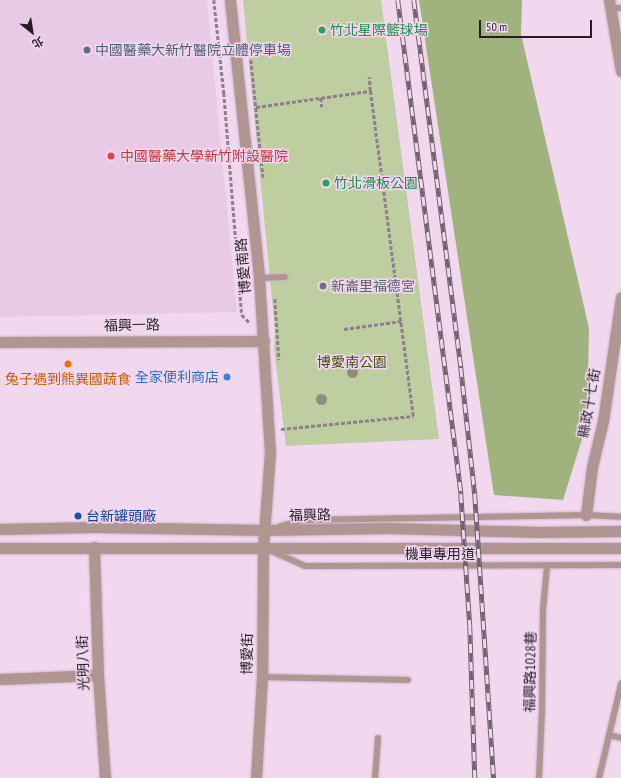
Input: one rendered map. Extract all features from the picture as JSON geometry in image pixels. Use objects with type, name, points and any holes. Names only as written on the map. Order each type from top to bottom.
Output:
[{"type":"street","name":"博愛南路","points":[[230,0],[264,340],[270,452],[266,530]]},
{"type":"street","points":[[614,5],[621,71]]},
{"type":"street","name":"縣政十七街","points":[[586,515],[592,467],[603,421],[621,297]]},
{"type":"street","name":"福興一路","points":[[0,342],[264,340]]},
{"type":"street","name":"福興路","points":[[0,529],[94,527],[266,530],[388,528],[539,532],[621,531]]},
{"type":"street","name":"博愛街","points":[[256,778],[262,677],[263,548],[266,530]]},
{"type":"street","name":"光明八街","points":[[94,547],[98,675],[105,778]]},
{"type":"street","points":[[0,548],[621,548]]},
{"type":"street","points":[[0,679],[98,675]]},
{"type":"lane","points":[[259,278],[285,277]]},
{"type":"lane","points":[[266,530],[303,520],[586,515],[621,517]]},
{"type":"lane","name":"機車專用道","points":[[263,548],[305,566],[621,565]]},
{"type":"lane","name":"福興路1028巷","points":[[538,778],[542,709],[543,610],[547,566]]},
{"type":"lane","points":[[262,677],[408,680]]},
{"type":"lane","points":[[599,778],[621,684]]},
{"type":"lane","points":[[609,735],[621,738]]},
{"type":"lane","points":[[375,778],[378,738]]},
{"type":"path","points":[[214,0],[224,93],[242,315],[264,340],[279,340]]},
{"type":"path","points":[[278,429],[413,416],[369,77]]},
{"type":"path","points":[[256,107],[370,91]]},
{"type":"path","points":[[321,98],[322,107]]},
{"type":"path","points":[[344,329],[401,321]]},
{"type":"shaded area","name":"中國醫藥大學新竹附設醫院","points":[[0,0],[207,0],[237,312],[0,317]]},
{"type":"green space","name":"博愛南公園","points":[[243,0],[381,0],[439,439],[286,446],[274,349],[275,330]]},
{"type":"green space","points":[[419,0],[522,0],[521,34],[589,328],[587,423],[563,500],[494,495]]},
{"type":"railway","points":[[398,0],[461,494],[470,626],[475,778]]},
{"type":"railway","points":[[414,0],[461,368],[475,495],[494,778]]},
{"type":"place","name":"竹北星際籃球場","points":[[322,30]]},
{"type":"place","name":"中國醫藥大新竹醫院立體停車場","points":[[87,50]]},
{"type":"place","name":"中國醫藥大學新竹附設醫院","points":[[111,156]]},
{"type":"place","name":"竹北滑板公園","points":[[326,183]]},
{"type":"place","name":"新崙里福德宮","points":[[323,286]]},
{"type":"place","name":"兔子遇到熊異國蔬食","points":[[68,364]]},
{"type":"place","name":"全家便利商店","points":[[227,377]]},
{"type":"place","name":"台新罐頭廠","points":[[78,516]]}]
